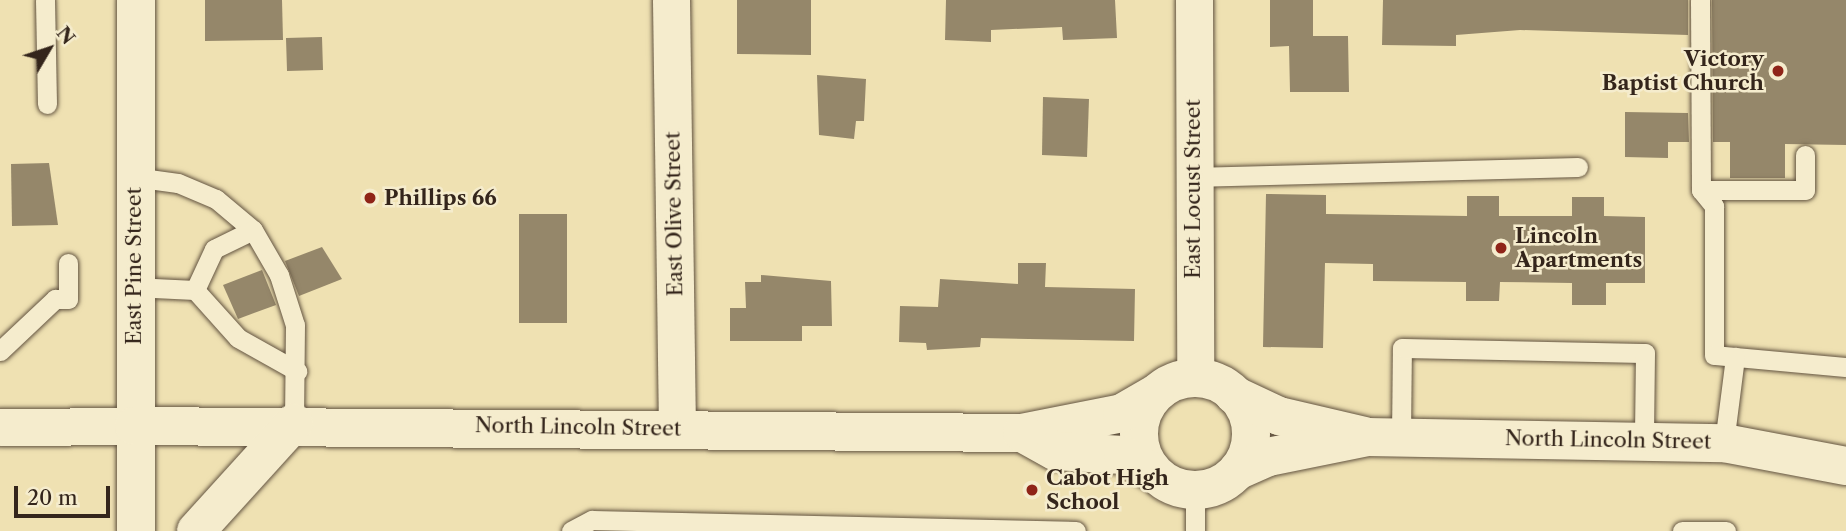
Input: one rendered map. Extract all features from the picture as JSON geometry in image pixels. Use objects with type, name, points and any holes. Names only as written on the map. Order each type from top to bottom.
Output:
[{"type":"street","name":"East Pine Street","points":[[136,0],[133,287],[136,531]]},
{"type":"street","name":"East Olive Street","points":[[671,0],[677,429]]},
{"type":"street","name":"East Locust Street","points":[[1194,0],[1192,177],[1195,378]]},
{"type":"street","name":"North Lincoln Street","points":[[134,425],[294,423],[1023,433],[1122,413],[1155,394],[1195,378],[1279,416],[1384,437]]},
{"type":"street","points":[[1153,472],[1139,433],[1155,394]]},
{"type":"street","points":[[1234,395],[1251,433],[1237,471]]},
{"type":"street","points":[[196,531],[294,423]]},
{"type":"street","points":[[0,427],[134,425]]},
{"type":"street","name":"North Lincoln Street","points":[[1023,433],[1055,451],[1124,456],[1175,487],[1195,490],[1215,487],[1237,471],[1268,457],[1384,437],[1644,439],[1724,443],[1846,466]]},
{"type":"lane","points":[[45,0],[47,104]]},
{"type":"lane","points":[[1700,0],[1701,190],[1714,206],[1714,355],[1846,367]]},
{"type":"lane","points":[[1701,190],[1805,190],[1805,155]]},
{"type":"lane","points":[[1192,177],[1578,167]]},
{"type":"lane","points":[[134,177],[178,183],[216,199],[253,230],[279,275],[295,325],[297,371],[294,423]]},
{"type":"lane","points":[[195,290],[214,249],[253,230]]},
{"type":"lane","points":[[0,351],[55,299],[68,299],[68,263]]},
{"type":"lane","points":[[133,287],[195,290],[238,338],[297,371]]},
{"type":"lane","points":[[1384,437],[1402,348],[1645,353],[1644,439]]},
{"type":"lane","points":[[1724,443],[1735,356]]},
{"type":"lane","points":[[1195,490],[1195,531]]},
{"type":"lane","points":[[571,531],[592,520],[1076,531]]},
{"type":"lane","points":[[1682,531],[1726,531]]},
{"type":"building","points":[[205,0],[282,0],[283,40],[205,41]]},
{"type":"building","points":[[737,0],[811,0],[811,55],[737,54]]},
{"type":"building","points":[[946,0],[1115,0],[1117,38],[1063,40],[1062,27],[991,30],[991,42],[945,40]]},
{"type":"building","points":[[1270,0],[1313,0],[1313,36],[1348,36],[1349,92],[1290,92],[1289,46],[1270,47]]},
{"type":"building","points":[[1383,0],[1688,0],[1688,35],[1520,30],[1456,35],[1456,46],[1382,45]]},
{"type":"building","name":"Victory Baptist Church","points":[[1712,0],[1846,0],[1846,145],[1785,144],[1785,178],[1730,178],[1730,142],[1713,142]]},
{"type":"building","points":[[322,37],[323,70],[287,71],[286,38]]},
{"type":"building","points":[[817,75],[866,79],[864,121],[856,121],[854,139],[819,135]]},
{"type":"building","points":[[1043,97],[1089,99],[1087,157],[1042,155]]},
{"type":"building","points":[[1625,112],[1688,113],[1689,142],[1668,142],[1668,158],[1625,157]]},
{"type":"building","points":[[49,163],[58,225],[12,226],[11,164]]},
{"type":"building","name":"Lincoln Apartments","points":[[1266,194],[1326,195],[1326,214],[1467,216],[1467,196],[1499,196],[1499,216],[1572,216],[1572,197],[1604,197],[1604,216],[1645,217],[1645,283],[1606,283],[1606,305],[1572,305],[1572,283],[1500,282],[1499,301],[1466,301],[1466,282],[1373,281],[1373,264],[1325,263],[1323,348],[1263,347]]},
{"type":"building","points":[[519,214],[567,214],[567,323],[519,323]]},
{"type":"building","points":[[322,247],[342,279],[299,296],[285,261]]},
{"type":"building","points":[[1018,263],[1046,263],[1045,287],[1135,289],[1134,341],[981,338],[980,347],[927,350],[926,343],[899,342],[900,306],[938,307],[940,279],[1018,284]]},
{"type":"building","points":[[262,270],[276,305],[238,319],[223,285]]},
{"type":"building","points":[[761,275],[831,281],[832,326],[802,326],[802,341],[730,341],[730,308],[746,308],[745,282],[761,282]]},
{"type":"place","name":"Victory Baptist Church","points":[[1778,71]]},
{"type":"place","name":"Phillips 66","points":[[370,198]]},
{"type":"place","name":"Lincoln Apartments","points":[[1501,248]]},
{"type":"place","name":"Cabot High School","points":[[1032,490]]}]
